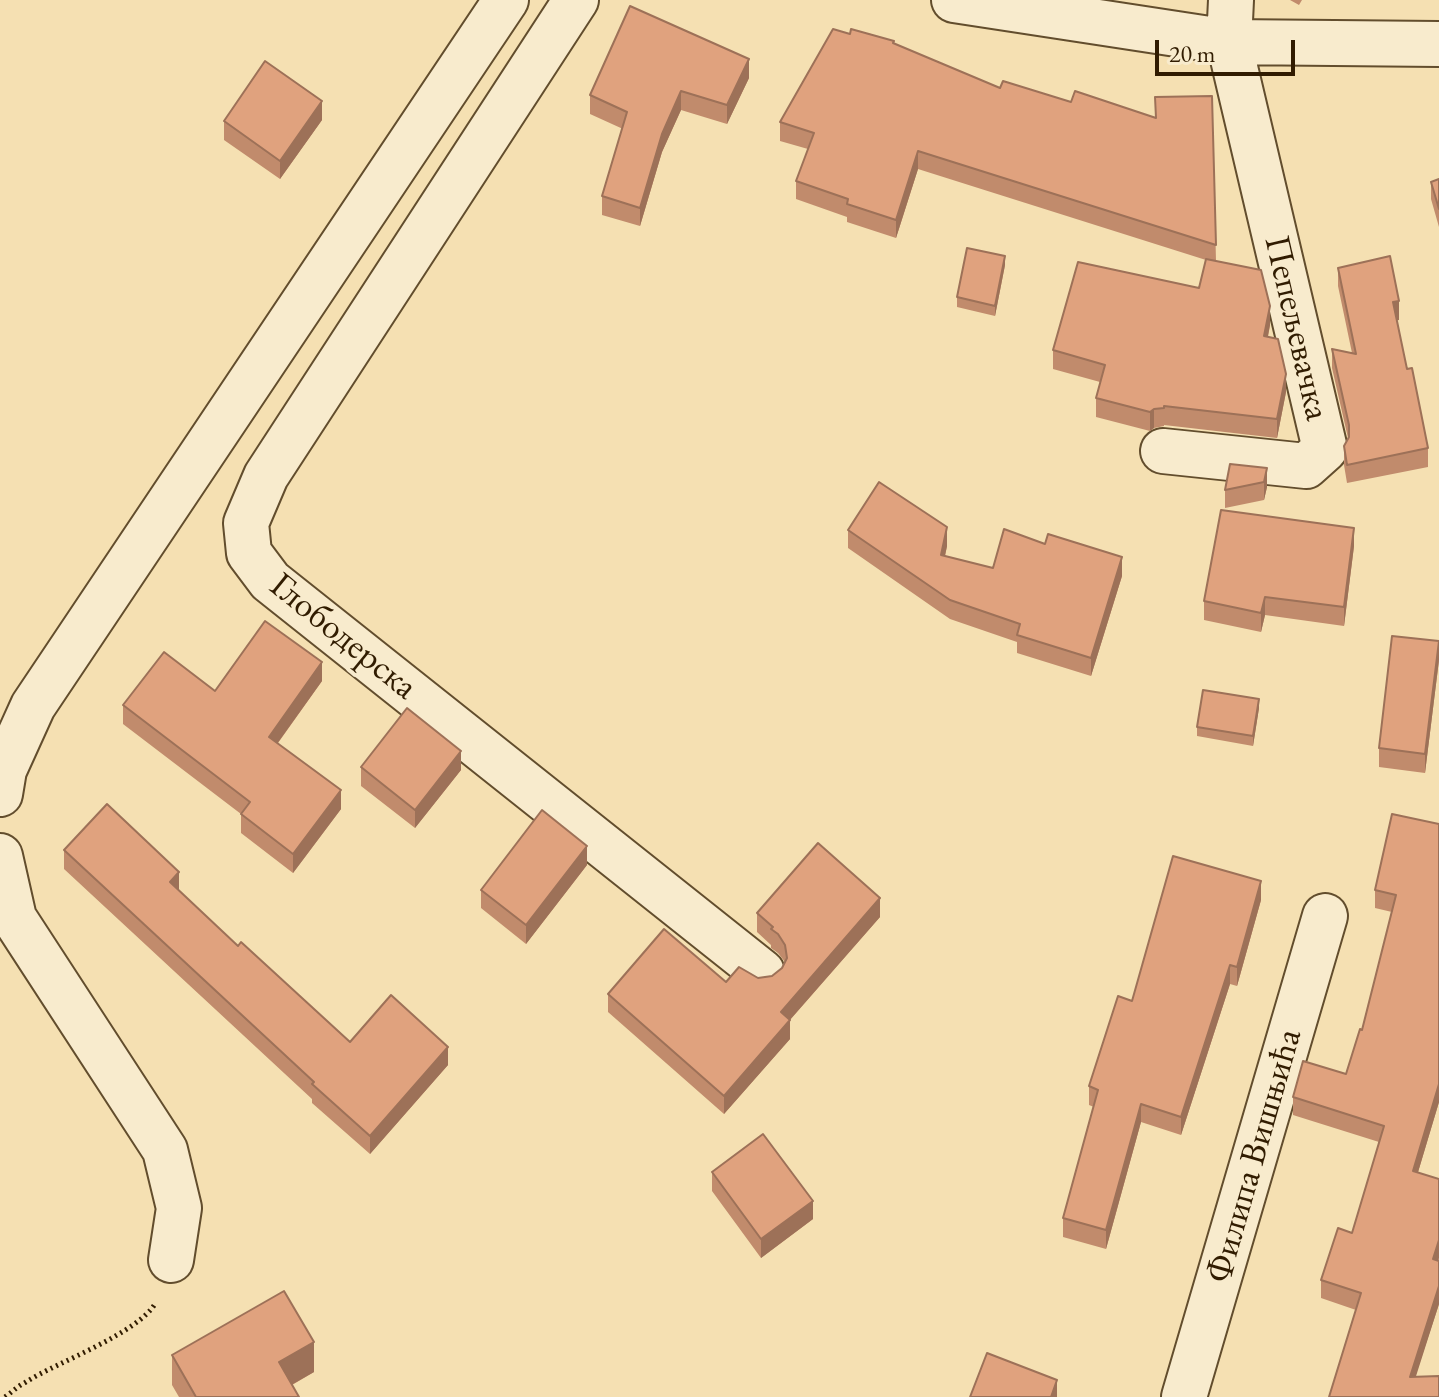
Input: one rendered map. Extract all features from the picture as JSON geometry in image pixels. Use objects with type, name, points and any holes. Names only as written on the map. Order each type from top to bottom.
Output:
[{"type":"street","points":[[0,794],[4,770],[33,706],[506,0]]},
{"type":"street","name":"Глободерска","points":[[576,0],[266,476],[246,523],[249,553],[270,581],[762,972]]},
{"type":"street","points":[[954,0],[1230,21],[1439,44]]},
{"type":"street","name":"Пепељевачка","points":[[1163,451],[1306,466],[1325,449],[1230,21]]},
{"type":"street","points":[[0,856],[14,918],[165,1150],[179,1208],[171,1260]]},
{"type":"street","name":"Филипа Вишњића","points":[[1184,1397],[1325,916]]},
{"type":"path","points":[[5,1397],[25,1382],[127,1328],[152,1309],[167,1280],[171,1260]]},
{"type":"building","points":[[630,6],[749,59],[727,105],[681,91],[662,134],[640,208],[602,196],[627,112],[590,95]]},
{"type":"building","points":[[833,29],[850,34],[851,29],[894,41],[1000,88],[1003,81],[1071,102],[1075,91],[1156,118],[1155,97],[1212,96],[1216,245],[918,151],[896,220],[847,204],[848,199],[796,181],[814,133],[780,122]]},
{"type":"building","points":[[265,61],[322,101],[280,161],[224,121]]},
{"type":"building","points":[[1439,179],[1439,209],[1431,182]]},
{"type":"building","points":[[967,248],[1005,256],[995,306],[957,297]]},
{"type":"building","points":[[1390,256],[1399,301],[1393,302],[1407,369],[1412,368],[1428,448],[1347,465],[1344,446],[1349,437],[1349,425],[1332,349],[1356,354],[1338,268]]},
{"type":"building","points":[[1206,259],[1261,270],[1270,306],[1264,336],[1278,339],[1286,374],[1277,419],[1164,406],[1150,412],[1096,398],[1105,365],[1053,350],[1078,262],[1199,288]]},
{"type":"building","points":[[1230,464],[1267,468],[1264,482],[1225,490]]},
{"type":"building","points":[[879,482],[947,527],[941,555],[993,568],[1004,529],[1045,544],[1048,534],[1122,557],[1091,658],[1017,635],[1020,624],[950,600],[848,530]]},
{"type":"building","points":[[1221,510],[1354,528],[1344,607],[1265,597],[1261,613],[1204,601]]},
{"type":"building","points":[[265,621],[322,662],[269,737],[341,790],[293,854],[241,814],[250,802],[123,705],[164,652],[215,691]]},
{"type":"building","points":[[1392,636],[1439,641],[1425,754],[1379,748]]},
{"type":"building","points":[[1203,690],[1259,699],[1253,736],[1197,727]]},
{"type":"building","points":[[407,708],[461,751],[415,810],[361,767]]},
{"type":"building","points":[[107,804],[179,872],[170,882],[238,946],[241,942],[350,1042],[391,995],[448,1047],[370,1136],[64,850]]},
{"type":"building","points":[[542,810],[587,846],[526,925],[481,890]]},
{"type":"building","points":[[1392,814],[1439,824],[1439,1084],[1413,1171],[1439,1179],[1439,1240],[1433,1259],[1439,1261],[1439,1286],[1410,1377],[1439,1376],[1439,1397],[1329,1397],[1361,1293],[1321,1280],[1338,1228],[1352,1233],[1384,1126],[1293,1097],[1303,1061],[1346,1074],[1362,1030],[1396,895],[1375,890]]},
{"type":"building","points":[[818,843],[880,898],[781,1012],[790,1020],[724,1096],[608,994],[664,929],[726,982],[739,967],[758,978],[772,976],[782,968],[787,958],[785,945],[771,929],[773,927],[757,913]]},
{"type":"building","points":[[1173,856],[1261,881],[1237,967],[1230,965],[1181,1117],[1141,1104],[1106,1230],[1063,1218],[1098,1090],[1089,1086],[1118,996],[1132,1001]]},
{"type":"building","points":[[763,1134],[813,1201],[761,1239],[712,1172]]},
{"type":"building","points":[[284,1291],[314,1342],[279,1362],[299,1397],[196,1397],[172,1355]]},
{"type":"building","points":[[987,1353],[1057,1380],[1051,1397],[970,1397]]}]
